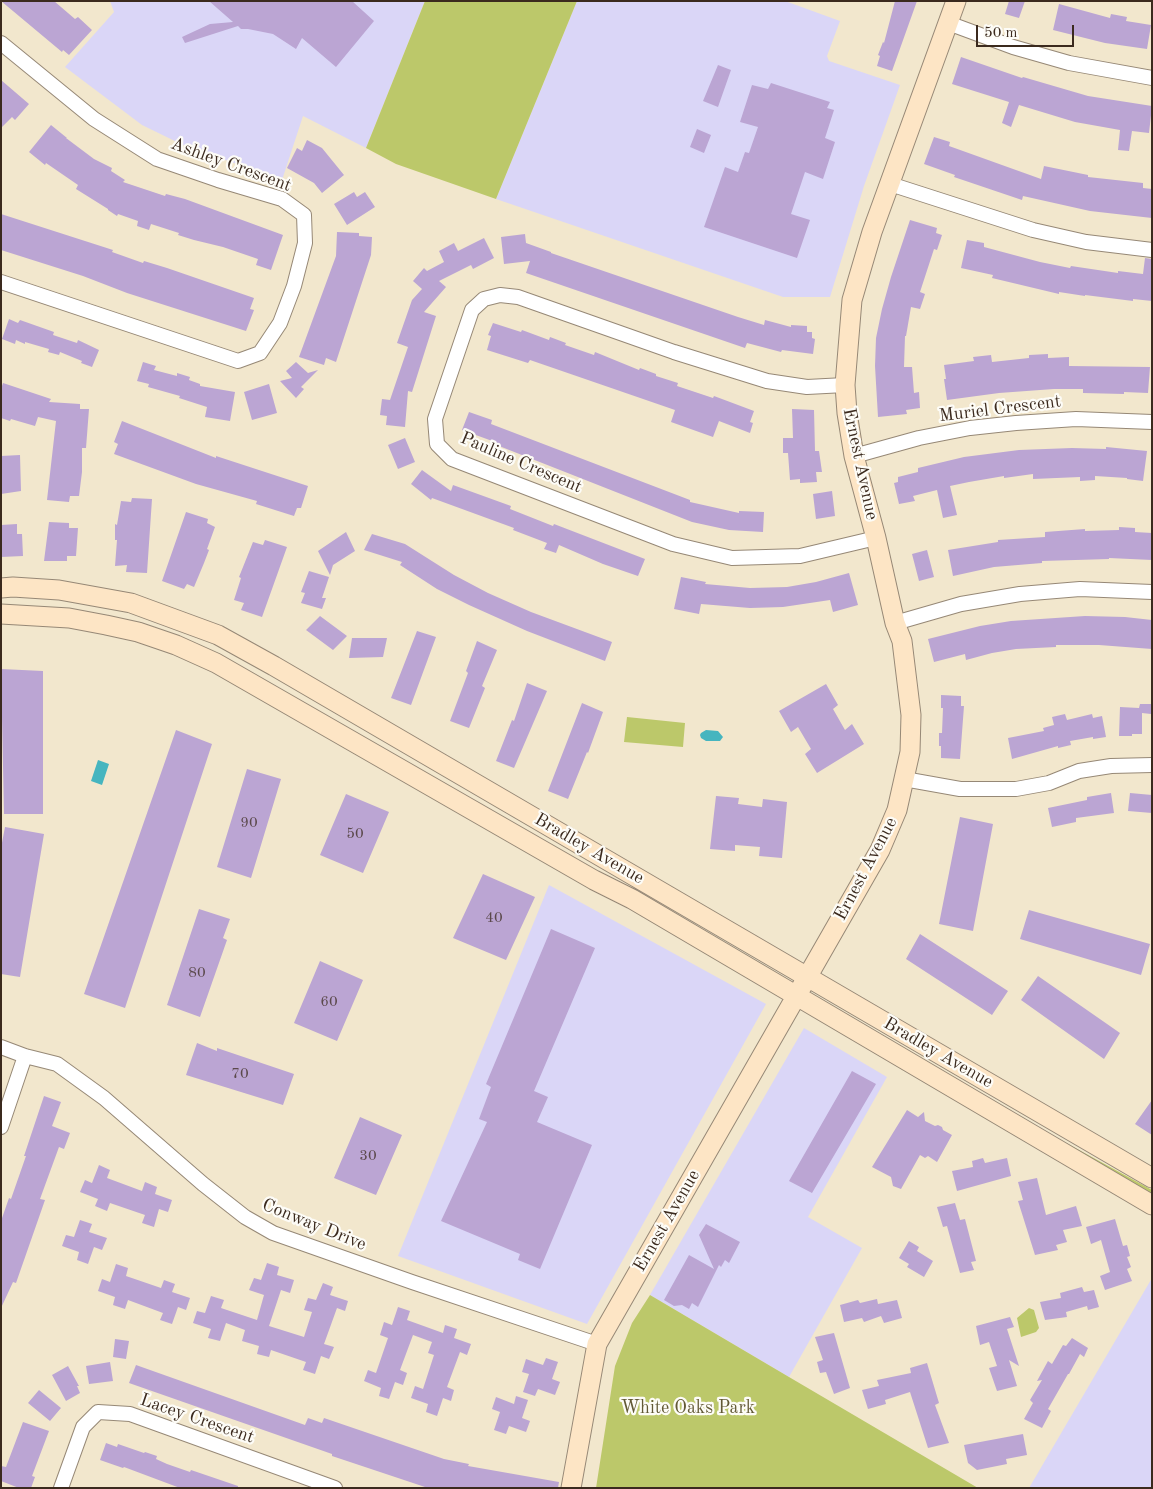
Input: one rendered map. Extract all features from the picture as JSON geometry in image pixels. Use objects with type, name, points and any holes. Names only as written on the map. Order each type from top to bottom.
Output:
[{"type":"main road","name":"Ernest Avenue","points":[[571,1488],[597,1344],[880,850],[897,810],[910,752],[911,715],[902,641],[895,623],[876,538],[854,456],[847,413],[845,385],[852,300],[872,232],[956,1]]},
{"type":"main road","name":"Bradley Avenue","points":[[1,588],[59,590],[131,603],[218,635],[291,675],[1152,1178]]},
{"type":"main road","name":"Bradley Avenue","points":[[1,614],[69,618],[138,632],[176,645],[216,664],[586,875],[632,899],[1152,1205]]},
{"type":"street","points":[[948,23],[1069,63],[1152,78]]},
{"type":"street","name":"Ashley Crescent","points":[[1,42],[94,119],[157,159],[282,199],[304,215],[305,243],[294,286],[280,323],[260,353],[238,361],[1,282]]},
{"type":"street","points":[[890,184],[1033,230],[1086,242],[1152,250]]},
{"type":"street","name":"Pauline Crescent","points":[[845,385],[806,386],[766,381],[665,349],[518,297],[500,294],[484,299],[472,310],[435,419],[438,444],[452,460],[673,544],[732,558],[800,556],[876,538]]},
{"type":"street","name":"Muriel Crescent","points":[[854,456],[919,438],[970,428],[1016,423],[1076,420],[1152,422]]},
{"type":"street","points":[[895,623],[961,604],[1020,594],[1080,589],[1152,592]]},
{"type":"street","points":[[904,779],[960,789],[1016,789],[1049,782],[1079,771],[1111,766],[1152,765]]},
{"type":"street","name":"Conway Drive","points":[[1,1047],[57,1064],[104,1098],[202,1184],[245,1217],[273,1233],[407,1281],[597,1344]]},
{"type":"street","points":[[1,1127],[26,1056]]},
{"type":"street","name":"Lacey Crescent","points":[[61,1488],[83,1427],[98,1412],[130,1414],[335,1488]]},
{"type":"shaded area","points":[[110,1],[425,1],[366,148],[303,116],[282,180],[183,145],[142,125],[65,67],[114,12]]},
{"type":"shaded area","points":[[577,1],[785,1],[840,21],[827,56],[829,61],[900,85],[864,186],[830,297],[783,297],[496,199]]},
{"type":"shaded area","points":[[549,885],[766,1004],[587,1324],[398,1256]]},
{"type":"shaded area","points":[[804,1028],[887,1077],[808,1217],[862,1248],[789,1377],[650,1295]]},
{"type":"shaded area","points":[[1152,1278],[1152,1488],[1029,1488]]},
{"type":"green space","points":[[425,1],[577,1],[496,199],[396,164],[366,148]]},
{"type":"green space","points":[[627,717],[685,723],[683,747],[624,742]]},
{"type":"green space","points":[[1039,1128],[1152,1190],[1152,1194]]},
{"type":"green space","name":"White Oaks Park","points":[[650,1295],[978,1488],[596,1488],[615,1366],[632,1323]]},
{"type":"green space","points":[[1029,1308],[1034,1310],[1039,1328],[1036,1332],[1021,1337],[1017,1318]]},
{"type":"water","points":[[706,730],[718,731],[723,737],[720,741],[706,741],[700,735]]},
{"type":"water","points":[[98,760],[109,764],[102,785],[91,781]]},
{"type":"building","points":[[1,1],[54,1],[75,19],[78,17],[92,30],[69,55],[63,50],[62,52]]},
{"type":"building","points":[[209,1],[352,1],[374,21],[336,67],[302,38],[296,49],[273,34],[241,29],[238,26],[185,43],[182,37],[210,24],[233,22]]},
{"type":"building","points":[[895,1],[917,1],[892,71],[877,66],[880,56],[878,55],[884,43]]},
{"type":"building","points":[[1009,1],[1025,1],[1019,18],[1005,14]]},
{"type":"building","points":[[1059,4],[1110,18],[1111,14],[1127,17],[1126,21],[1151,25],[1147,49],[1105,43],[1053,30]]},
{"type":"building","points":[[961,57],[1022,78],[1088,96],[1152,106],[1149,133],[1132,131],[1129,151],[1118,150],[1120,130],[1075,122],[1019,105],[1011,127],[1002,123],[1009,102],[952,84]]},
{"type":"building","points":[[718,65],[731,70],[718,107],[703,101]]},
{"type":"building","points":[[1,80],[29,104],[15,120],[12,117],[1,128]]},
{"type":"building","points":[[771,83],[830,102],[827,108],[834,110],[825,138],[835,142],[823,179],[805,172],[791,214],[810,220],[797,258],[704,227],[725,167],[738,172],[745,152],[749,153],[758,127],[740,122],[752,85],[768,89]]},
{"type":"building","points":[[51,125],[94,159],[112,168],[111,171],[125,180],[123,182],[165,196],[166,194],[185,199],[283,235],[271,270],[256,265],[258,259],[223,247],[178,235],[179,233],[151,224],[149,230],[137,226],[138,221],[118,214],[117,216],[76,189],[78,185],[46,163],[45,165],[29,152]]},
{"type":"building","points":[[697,129],[711,135],[704,153],[690,147]]},
{"type":"building","points":[[934,137],[950,142],[949,146],[1041,179],[1044,166],[1088,175],[1088,177],[1143,183],[1143,188],[1152,189],[1152,218],[1090,211],[1023,196],[1022,200],[954,177],[955,175],[924,164]]},
{"type":"building","points":[[307,140],[322,148],[344,175],[322,193],[314,183],[287,168],[297,148],[302,151]]},
{"type":"building","points":[[354,192],[357,197],[365,192],[375,207],[347,225],[334,204]]},
{"type":"building","points":[[1,214],[113,250],[112,252],[143,263],[144,261],[167,268],[254,298],[250,309],[254,310],[246,331],[1,250]]},
{"type":"building","points":[[910,220],[937,228],[936,233],[942,235],[937,250],[934,249],[920,292],[925,294],[920,309],[911,307],[905,336],[904,367],[912,367],[914,393],[919,392],[920,408],[906,410],[907,414],[878,417],[875,366],[876,338],[891,277]]},
{"type":"building","points":[[337,232],[359,233],[359,236],[372,237],[371,255],[336,362],[326,358],[324,365],[299,357],[336,256]]},
{"type":"building","points":[[525,234],[526,243],[551,253],[738,317],[764,325],[765,320],[791,327],[791,325],[807,326],[807,332],[812,332],[812,338],[815,339],[813,354],[782,350],[781,352],[747,343],[745,348],[526,273],[530,261],[504,264],[501,237]]},
{"type":"building","points":[[484,238],[494,258],[473,269],[471,265],[439,281],[446,287],[424,312],[436,316],[412,392],[408,391],[405,427],[386,425],[387,416],[380,415],[382,399],[390,400],[408,347],[397,343],[412,300],[422,289],[413,281],[424,268],[427,271],[444,262],[439,251],[454,243],[458,251]]},
{"type":"building","points":[[967,240],[984,243],[984,247],[1040,262],[1070,268],[1071,266],[1118,273],[1118,271],[1143,274],[1145,258],[1152,259],[1152,301],[1133,299],[1133,301],[1059,292],[1059,294],[992,278],[993,275],[961,268]]},
{"type":"building","points":[[9,319],[18,323],[20,320],[54,332],[53,335],[77,343],[78,340],[99,350],[92,367],[60,352],[59,355],[48,352],[49,349],[25,342],[25,344],[16,340],[15,344],[2,339]]},
{"type":"building","points":[[493,323],[521,332],[522,330],[549,340],[550,337],[566,343],[565,345],[594,355],[595,352],[678,383],[677,386],[713,398],[714,396],[754,411],[750,422],[753,423],[750,433],[719,421],[713,437],[671,422],[675,410],[530,360],[528,363],[487,350],[491,336],[488,335]]},
{"type":"building","points":[[1048,354],[1048,358],[1069,357],[1069,366],[1150,367],[1148,393],[1083,393],[1083,389],[1054,389],[999,393],[947,400],[944,365],[974,361],[973,357],[991,355],[992,362],[1029,358],[1029,355]]},
{"type":"building","points":[[143,362],[156,366],[154,370],[190,377],[189,380],[200,384],[200,386],[235,392],[230,421],[205,417],[207,407],[179,398],[180,396],[148,387],[149,384],[137,381]]},
{"type":"building","points":[[296,362],[308,373],[318,370],[301,387],[304,389],[296,398],[280,381],[292,378],[286,371]]},
{"type":"building","points":[[3,383],[51,399],[49,402],[80,404],[80,409],[89,409],[86,448],[82,448],[79,496],[70,496],[69,502],[47,500],[56,421],[38,417],[35,426],[1,418],[1,389]]},
{"type":"building","points":[[269,384],[277,413],[252,420],[244,392]]},
{"type":"building","points":[[792,409],[814,410],[815,451],[819,451],[822,472],[816,472],[817,482],[800,483],[800,479],[790,480],[788,453],[783,453],[783,438],[793,438]]},
{"type":"building","points":[[469,412],[492,420],[491,424],[690,500],[690,502],[739,513],[739,511],[764,512],[763,532],[729,530],[692,522],[494,444],[495,442],[462,430]]},
{"type":"building","points":[[122,421],[216,458],[216,456],[308,486],[301,508],[297,508],[294,516],[256,504],[257,501],[196,484],[114,454],[118,444],[114,442]]},
{"type":"building","points":[[405,438],[415,462],[398,469],[388,445]]},
{"type":"building","points":[[1106,447],[1147,451],[1143,481],[1095,476],[1095,480],[1080,481],[1080,477],[1033,479],[1033,474],[1004,478],[1004,476],[969,482],[950,486],[957,515],[943,518],[937,490],[913,496],[915,501],[899,504],[894,483],[898,482],[898,477],[918,472],[918,468],[964,457],[1019,450],[1106,449]]},
{"type":"building","points":[[20,455],[21,491],[1,494],[1,456]]},
{"type":"building","points":[[422,470],[451,491],[453,485],[511,506],[510,509],[553,526],[554,524],[645,559],[638,576],[603,564],[559,545],[556,553],[544,549],[547,543],[513,530],[514,528],[432,498],[431,500],[411,484]]},
{"type":"building","points":[[832,491],[835,516],[816,519],[813,494]]},
{"type":"building","points":[[132,498],[152,499],[147,573],[126,572],[127,565],[115,566],[117,540],[115,540],[115,524],[117,525],[121,501],[131,502]]},
{"type":"building","points":[[186,512],[208,519],[207,523],[215,527],[207,549],[209,550],[194,587],[187,584],[184,589],[162,581]]},
{"type":"building","points":[[49,522],[69,523],[69,528],[78,528],[76,556],[67,556],[67,561],[44,561]]},
{"type":"building","points":[[17,524],[17,534],[22,534],[23,556],[1,557],[1,525]]},
{"type":"building","points":[[1119,527],[1135,528],[1135,532],[1152,533],[1152,560],[1109,558],[1042,561],[1042,563],[994,567],[953,576],[948,550],[998,542],[998,540],[1045,537],[1045,532],[1085,529],[1085,531],[1119,530]]},
{"type":"building","points":[[346,532],[355,551],[333,565],[330,575],[318,551]]},
{"type":"building","points":[[372,534],[405,544],[454,575],[488,593],[531,612],[612,642],[605,661],[527,631],[469,605],[437,589],[400,565],[402,562],[364,550]]},
{"type":"building","points":[[265,540],[287,547],[262,617],[241,610],[244,603],[234,600],[241,578],[239,577],[253,542],[263,545]]},
{"type":"building","points":[[927,550],[934,577],[919,581],[912,554]]},
{"type":"building","points":[[309,571],[329,577],[322,598],[326,598],[322,609],[301,603],[305,593],[301,592]]},
{"type":"building","points":[[849,573],[858,605],[833,612],[830,600],[783,607],[750,608],[701,604],[699,614],[674,609],[681,577],[706,582],[705,584],[750,588],[787,587],[816,582]]},
{"type":"building","points":[[320,616],[347,636],[333,650],[306,630]]},
{"type":"building","points":[[1085,616],[1152,620],[1152,649],[1099,645],[1056,645],[1056,647],[1016,649],[992,653],[966,660],[965,654],[934,662],[928,639],[980,626],[1011,621]]},
{"type":"building","points":[[417,631],[436,637],[411,705],[391,698]]},
{"type":"building","points":[[352,638],[387,638],[383,657],[349,658]]},
{"type":"building","points":[[477,641],[497,650],[482,686],[485,688],[469,728],[450,721],[468,673],[466,671]]},
{"type":"building","points":[[1,669],[43,671],[43,814],[4,814]]},
{"type":"building","points":[[527,683],[547,691],[514,768],[496,761],[512,720],[514,721]]},
{"type":"building","points":[[826,684],[838,705],[833,709],[845,730],[852,724],[864,744],[817,773],[805,754],[811,749],[798,727],[791,732],[779,711]]},
{"type":"building","points":[[941,695],[961,696],[961,706],[964,706],[960,759],[941,758],[939,733],[942,733],[943,708],[941,708]]},
{"type":"building","points":[[582,703],[603,712],[568,799],[548,791]]},
{"type":"building","points":[[1140,704],[1151,704],[1151,714],[1142,713],[1142,734],[1119,736],[1120,707],[1139,708]]},
{"type":"building","points":[[1065,714],[1067,720],[1092,714],[1093,718],[1102,716],[1106,737],[1070,741],[1071,745],[1058,748],[1058,746],[1012,759],[1008,738],[1044,731],[1043,728],[1054,725],[1052,717]]},
{"type":"building","points":[[176,730],[212,744],[125,1008],[84,994]]},
{"type":"building","points":[[247,769],[281,779],[251,878],[217,867]]},
{"type":"building","points":[[1111,793],[1114,813],[1076,818],[1076,822],[1052,827],[1048,808],[1087,800],[1087,797]]},
{"type":"building","points":[[1130,793],[1152,795],[1152,813],[1128,811]]},
{"type":"building","points":[[346,794],[389,812],[363,873],[320,855]]},
{"type":"building","points":[[716,796],[739,798],[738,804],[762,807],[763,799],[787,802],[782,858],[759,856],[760,847],[735,845],[735,851],[710,849]]},
{"type":"building","points":[[960,817],[993,824],[973,931],[939,924]]},
{"type":"building","points":[[5,827],[44,834],[20,977],[1,974],[1,848]]},
{"type":"building","points":[[483,874],[535,897],[506,960],[453,938]]},
{"type":"building","points":[[199,909],[230,919],[223,938],[227,940],[200,1017],[167,1005]]},
{"type":"building","points":[[1029,910],[1150,944],[1141,975],[1020,939]]},
{"type":"building","points":[[551,929],[595,948],[534,1091],[548,1097],[537,1122],[592,1145],[540,1269],[518,1260],[520,1254],[441,1221],[487,1122],[479,1119],[491,1087],[486,1084]]},
{"type":"building","points":[[920,934],[1008,991],[992,1015],[906,959]]},
{"type":"building","points":[[320,961],[363,980],[337,1041],[294,1023]]},
{"type":"building","points":[[1038,976],[1120,1033],[1104,1059],[1021,1000]]},
{"type":"building","points":[[197,1043],[217,1051],[217,1048],[294,1074],[283,1105],[186,1075]]},
{"type":"building","points":[[852,1071],[876,1084],[812,1193],[789,1181]]},
{"type":"building","points":[[44,1096],[61,1102],[52,1126],[70,1133],[64,1149],[59,1147],[40,1199],[45,1200],[16,1283],[13,1282],[1,1308],[1,1221],[26,1156],[24,1156]]},
{"type":"building","points":[[1152,1100],[1152,1135],[1135,1124]]},
{"type":"building","points":[[907,1110],[918,1117],[924,1112],[925,1121],[942,1127],[943,1130],[952,1135],[937,1162],[928,1156],[925,1158],[920,1155],[901,1189],[893,1186],[891,1177],[872,1167]]},
{"type":"building","points":[[360,1117],[402,1135],[376,1195],[334,1178]]},
{"type":"building","points":[[983,1158],[985,1163],[1007,1158],[1011,1176],[957,1191],[952,1171],[973,1167],[972,1161]]},
{"type":"building","points":[[99,1165],[110,1170],[107,1178],[142,1191],[145,1182],[157,1187],[155,1194],[172,1200],[168,1212],[159,1209],[154,1227],[142,1223],[145,1215],[110,1203],[107,1211],[95,1206],[98,1199],[80,1192],[85,1180],[92,1183]]},
{"type":"building","points":[[1037,1178],[1046,1215],[1076,1206],[1082,1226],[1063,1230],[1067,1242],[1056,1245],[1058,1250],[1035,1255],[1018,1201],[1023,1200],[1018,1182]]},
{"type":"building","points":[[955,1203],[960,1220],[965,1219],[976,1261],[971,1262],[974,1270],[960,1273],[947,1226],[943,1227],[937,1207]]},
{"type":"building","points":[[1115,1219],[1123,1246],[1127,1245],[1130,1256],[1127,1257],[1131,1267],[1127,1269],[1132,1281],[1105,1290],[1100,1276],[1110,1272],[1101,1240],[1091,1244],[1086,1227]]},
{"type":"building","points":[[80,1220],[92,1224],[89,1232],[107,1238],[102,1250],[94,1247],[88,1264],[77,1260],[79,1252],[62,1246],[66,1235],[74,1237]]},
{"type":"building","points":[[706,1224],[740,1242],[729,1263],[725,1260],[721,1267],[719,1265],[698,1307],[692,1303],[689,1309],[682,1305],[674,1306],[664,1300],[689,1255],[714,1269],[699,1235]]},
{"type":"building","points":[[909,1241],[919,1247],[917,1251],[933,1261],[924,1277],[907,1267],[909,1264],[899,1258]]},
{"type":"building","points":[[267,1263],[279,1267],[277,1275],[294,1280],[290,1293],[281,1290],[269,1326],[304,1337],[312,1312],[304,1310],[308,1298],[316,1300],[323,1283],[333,1287],[330,1295],[348,1301],[345,1311],[337,1308],[324,1344],[334,1347],[329,1359],[321,1356],[315,1374],[303,1370],[306,1362],[271,1350],[269,1357],[257,1354],[259,1346],[242,1341],[245,1330],[226,1323],[220,1341],[208,1338],[211,1329],[193,1323],[197,1311],[205,1313],[211,1296],[224,1300],[221,1308],[257,1320],[264,1295],[249,1290],[254,1278],[261,1280]]},
{"type":"building","points":[[116,1264],[128,1268],[126,1276],[161,1288],[164,1280],[175,1284],[172,1292],[190,1298],[186,1310],[178,1307],[172,1324],[160,1320],[163,1313],[128,1300],[125,1309],[113,1305],[115,1297],[98,1291],[102,1279],[110,1282]]},
{"type":"building","points":[[1082,1287],[1084,1292],[1094,1290],[1099,1307],[1088,1310],[1087,1306],[1066,1312],[1067,1317],[1045,1320],[1040,1302],[1061,1298],[1060,1293]]},
{"type":"building","points":[[877,1299],[878,1304],[897,1300],[902,1318],[884,1323],[881,1316],[864,1322],[862,1318],[844,1322],[840,1305],[858,1300],[860,1303]]},
{"type":"building","points":[[398,1307],[410,1311],[407,1320],[443,1333],[445,1325],[457,1329],[454,1338],[471,1344],[467,1355],[460,1352],[447,1387],[454,1390],[451,1401],[443,1398],[437,1416],[426,1412],[428,1404],[411,1398],[415,1386],[423,1389],[434,1355],[428,1353],[432,1342],[413,1335],[400,1370],[407,1373],[403,1385],[395,1382],[389,1399],[379,1396],[381,1388],[364,1381],[368,1370],[376,1373],[388,1338],[380,1335],[384,1322],[392,1325]]},
{"type":"building","points":[[1010,1317],[1014,1327],[1007,1329],[1019,1366],[1009,1360],[1017,1386],[997,1391],[989,1368],[997,1366],[989,1342],[980,1345],[976,1326]]},
{"type":"building","points":[[834,1333],[850,1388],[834,1394],[826,1372],[820,1373],[817,1362],[823,1360],[815,1337]]},
{"type":"building","points":[[1072,1338],[1088,1348],[1084,1357],[1080,1354],[1068,1374],[1048,1409],[1051,1411],[1042,1428],[1024,1419],[1033,1403],[1030,1400],[1042,1380],[1037,1381],[1048,1361],[1052,1364],[1063,1345],[1066,1346]]},
{"type":"building","points":[[115,1339],[129,1341],[126,1359],[113,1357]]},
{"type":"building","points":[[546,1358],[558,1362],[552,1379],[560,1382],[555,1395],[538,1389],[535,1396],[523,1392],[529,1374],[522,1372],[526,1359],[543,1365]]},
{"type":"building","points":[[110,1362],[113,1381],[89,1384],[86,1366]]},
{"type":"building","points":[[927,1363],[939,1403],[935,1405],[949,1443],[928,1448],[910,1392],[885,1400],[886,1404],[868,1409],[862,1390],[879,1386],[877,1380],[911,1373],[910,1368]]},
{"type":"building","points":[[136,1365],[305,1425],[308,1418],[322,1423],[324,1418],[444,1459],[469,1464],[468,1466],[559,1482],[558,1488],[428,1488],[332,1456],[332,1454],[129,1383]]},
{"type":"building","points":[[68,1366],[79,1386],[77,1386],[80,1393],[66,1401],[52,1375]]},
{"type":"building","points":[[39,1390],[61,1408],[50,1421],[28,1403]]},
{"type":"building","points":[[516,1396],[528,1400],[522,1418],[530,1421],[526,1432],[509,1426],[506,1434],[494,1430],[500,1412],[492,1409],[496,1397],[514,1404]]},
{"type":"building","points":[[23,1422],[49,1431],[32,1476],[35,1477],[31,1488],[19,1488],[1,1481],[1,1466],[6,1467]]},
{"type":"building","points":[[1023,1434],[1027,1455],[1006,1459],[1007,1464],[977,1470],[968,1463],[964,1445]]},
{"type":"building","points":[[106,1443],[117,1447],[118,1444],[157,1456],[156,1459],[167,1464],[190,1472],[191,1470],[238,1486],[238,1488],[180,1488],[100,1460]]}]
